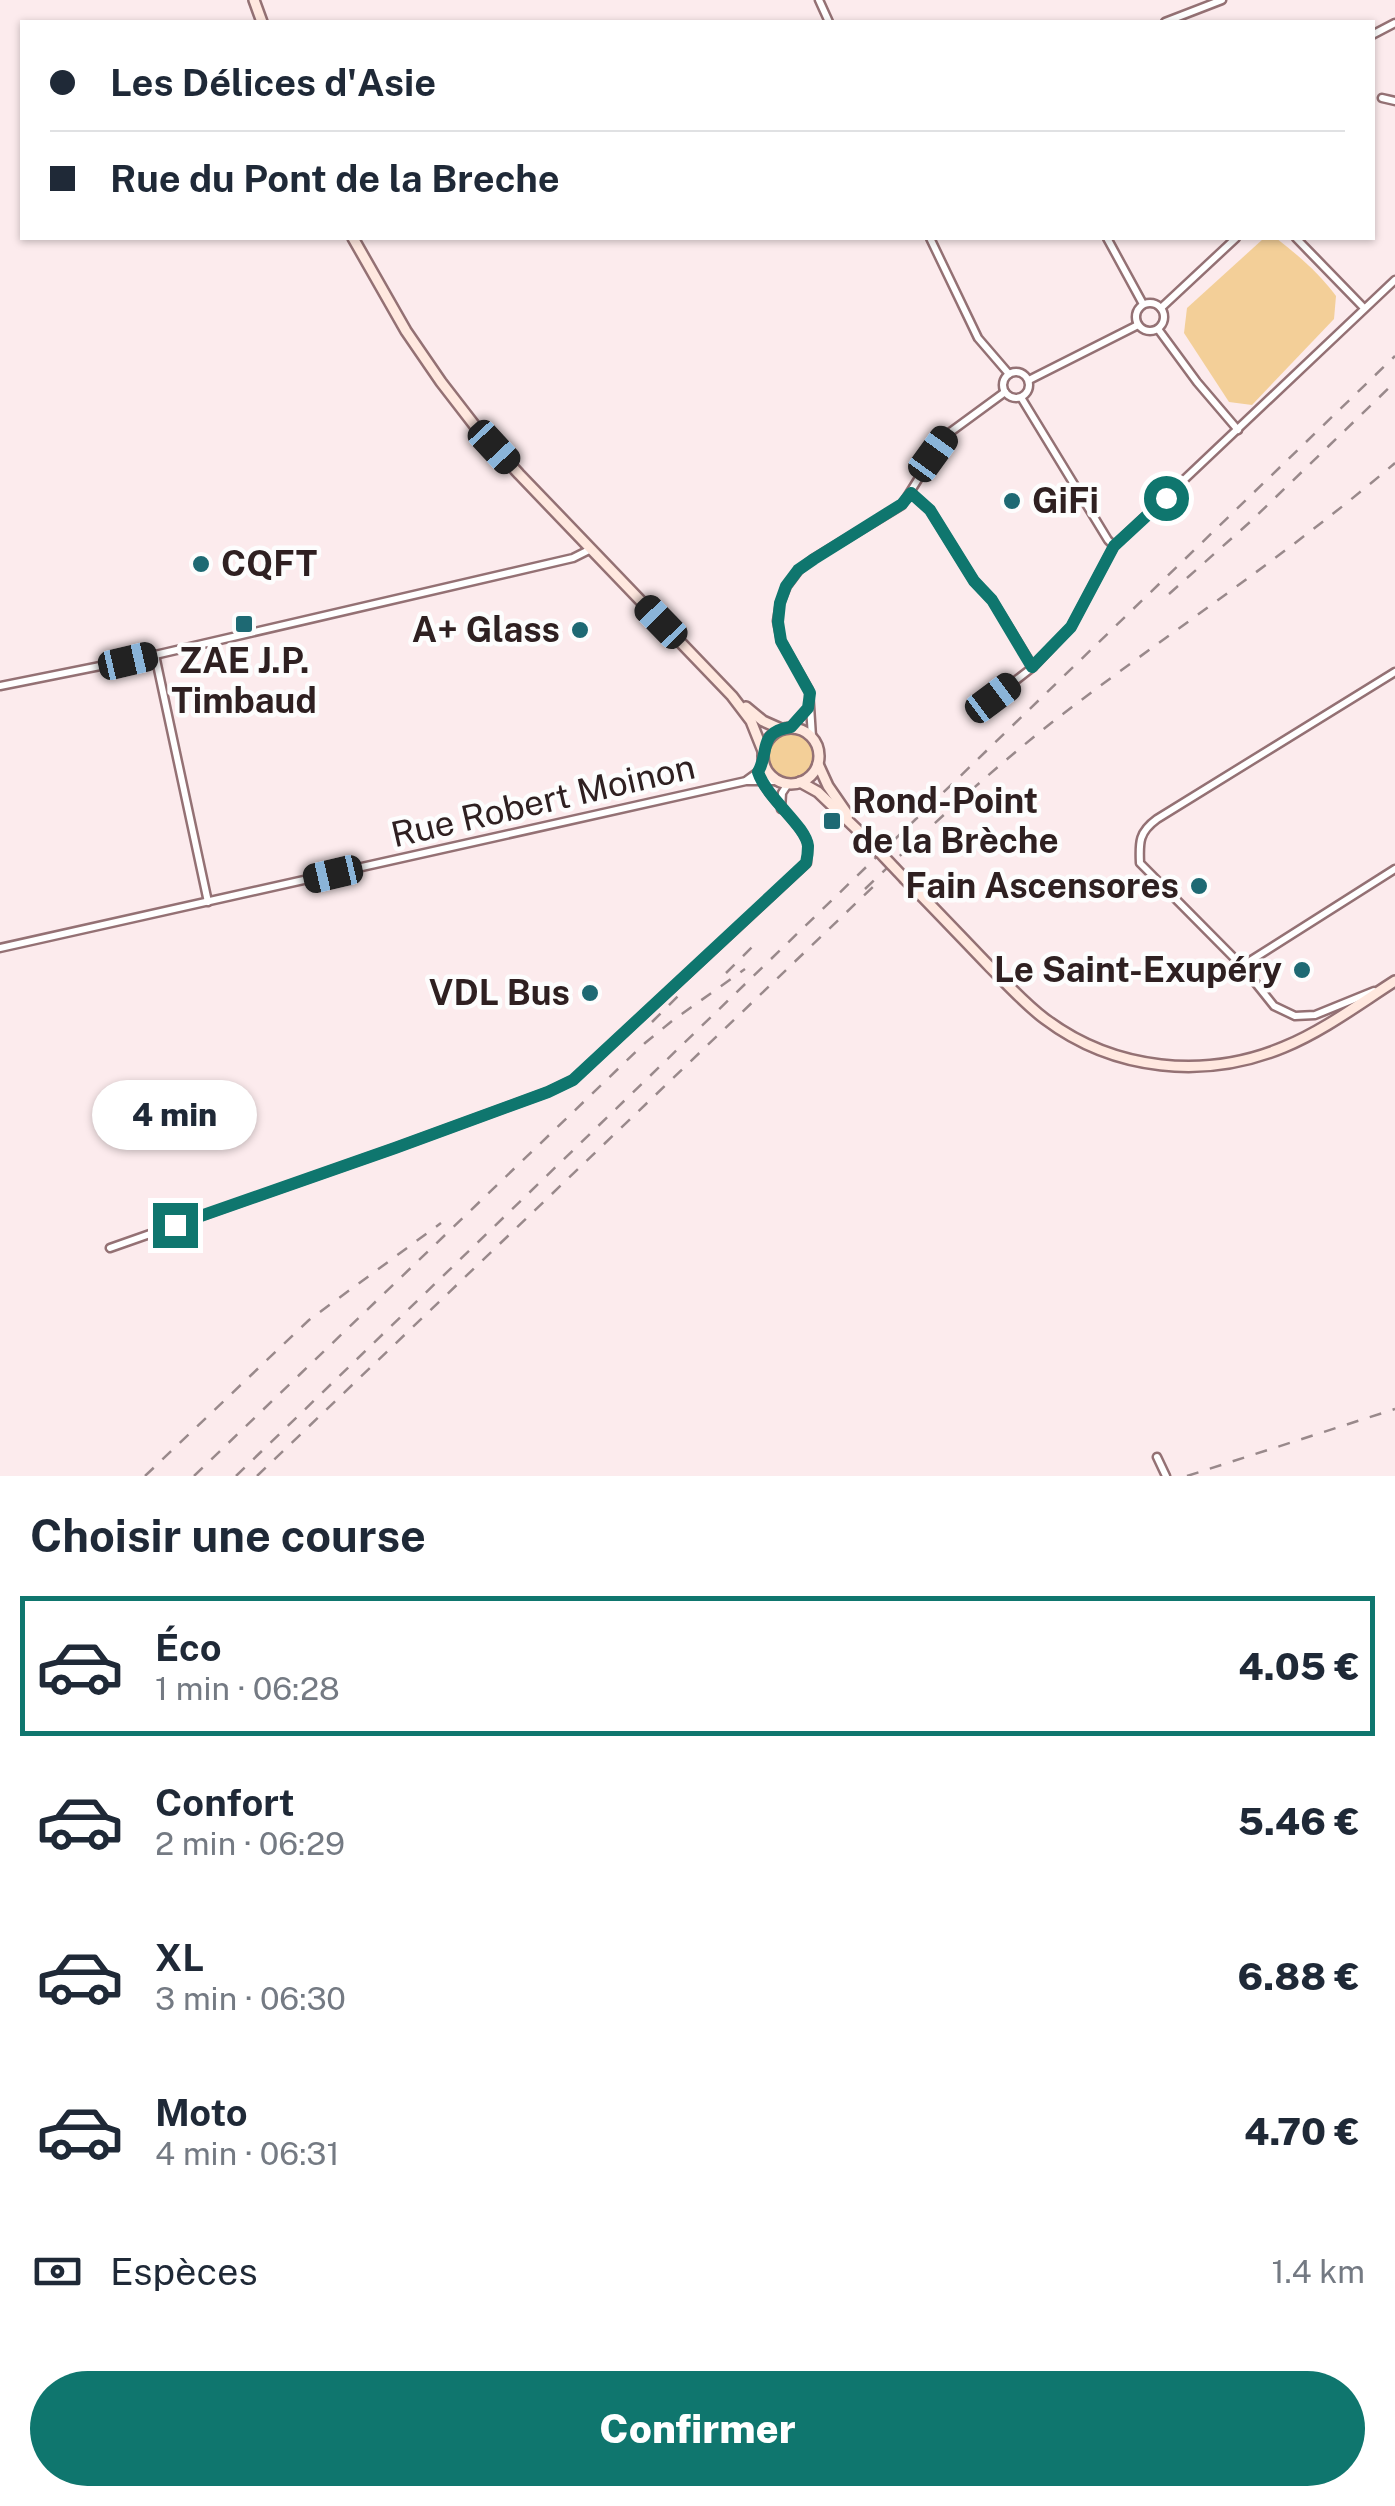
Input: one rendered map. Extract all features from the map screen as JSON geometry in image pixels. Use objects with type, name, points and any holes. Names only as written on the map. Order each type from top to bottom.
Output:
[{"type":"main road","points":[[354,240],[406,331],[476,426],[732,696],[751,721],[763,751]]},
{"type":"main road","points":[[732,696],[763,721],[805,731],[812,737],[819,750],[818,764],[811,775],[789,782]]},
{"type":"main road","points":[[786,728],[768,739],[761,768],[818,792],[1044,1018],[1087,1044],[1134,1061],[1165,1066],[1226,1065],[1294,1043],[1393,983]]},
{"type":"main road","points":[[818,764],[858,829]]},
{"type":"street","points":[[1170,20],[1222,0]]},
{"type":"street","points":[[1382,98],[1395,101]]},
{"type":"street","points":[[931,240],[978,338],[1009,374],[1022,374],[1029,380]]},
{"type":"street","points":[[1108,240],[1143,304]]},
{"type":"street","points":[[1161,308],[1234,240]]},
{"type":"street","points":[[1298,240],[1364,308]]},
{"type":"street","points":[[993,698],[1032,667],[1071,627],[1114,546],[1395,280]]},
{"type":"street","points":[[1143,304],[1161,308]]},
{"type":"street","points":[[1143,304],[1136,316],[1138,325],[1145,330],[1158,328],[1163,321],[1161,308]]},
{"type":"street","points":[[1029,380],[1138,325]]},
{"type":"street","points":[[1158,328],[1238,430]]},
{"type":"street","points":[[1009,374],[1002,383],[1005,392],[1022,399],[1114,546]]},
{"type":"street","points":[[1022,399],[1028,393],[1029,380]]},
{"type":"street","points":[[812,737],[809,690],[781,641],[778,622],[786,586],[798,570],[902,504],[946,436],[1005,392]]},
{"type":"street","points":[[911,493],[930,510],[1032,667]]},
{"type":"street","points":[[0,686],[155,655],[573,558],[590,549]]},
{"type":"street","points":[[155,655],[208,902]]},
{"type":"street","points":[[1393,983],[1315,1014],[1295,1016],[1274,1006],[1242,966],[1140,863],[1140,846],[1145,828],[1156,819],[1395,672]]},
{"type":"street","points":[[786,728],[808,708]]},
{"type":"street","points":[[110,1248],[395,1148],[573,1080],[806,863],[808,848],[804,834],[762,782],[761,768]]},
{"type":"street","name":"Rue Robert Moinon","points":[[746,781],[761,768]]},
{"type":"street","name":"Rue Robert Moinon","points":[[0,948],[746,781],[789,782]]},
{"type":"street","points":[[781,810],[780,798],[789,782]]},
{"type":"street","points":[[1242,966],[1395,869]]},
{"type":"street","points":[[1156,1457],[1166,1476]]},
{"type":"shaded area","points":[[1262,240],[1278,240],[1336,296],[1334,319],[1252,405],[1229,402],[1184,333],[1187,308]]},
{"type":"shaded area","points":[[791,733],[808,740],[815,757],[808,774],[791,781],[774,774],[767,757],[774,740]]},
{"type":"railway","points":[[236,1476],[1395,356]]},
{"type":"railway","points":[[1169,594],[1395,382]]},
{"type":"railway","points":[[865,889],[1045,728],[1276,558],[1395,463]]},
{"type":"railway","points":[[257,1476],[876,884]]},
{"type":"railway","points":[[726,973],[754,945]]},
{"type":"railway","points":[[194,1476],[645,1043],[745,969]]},
{"type":"railway","points":[[652,1022],[682,992]]},
{"type":"railway","points":[[145,1476],[309,1320],[441,1223]]},
{"type":"railway","points":[[1187,1476],[1395,1409]]},
{"type":"place","name":"GiFi","points":[[1012,501]]},
{"type":"place","name":"CQFT","points":[[201,564]]},
{"type":"place","name":"ZAE J.P. Timbaud","points":[[244,624]]},
{"type":"place","name":"A+ Glass","points":[[580,630]]},
{"type":"place","name":"Rond-Point de la Brèche","points":[[832,821]]},
{"type":"place","name":"Fain Ascensores","points":[[1199,886]]},
{"type":"place","name":"Le Saint-Exupéry","points":[[1302,970]]},
{"type":"place","name":"VDL Bus","points":[[590,993]]},
{"type":"route","points":[[175,1225],[573,1080],[806,863],[808,848],[804,834],[781,810],[758,772],[764,763],[768,739],[782,728],[791,727],[808,708],[810,693],[781,641],[778,622],[786,586],[798,570],[902,504],[911,493],[930,510],[1032,667],[1071,627],[1114,546],[1166,498]]}]
